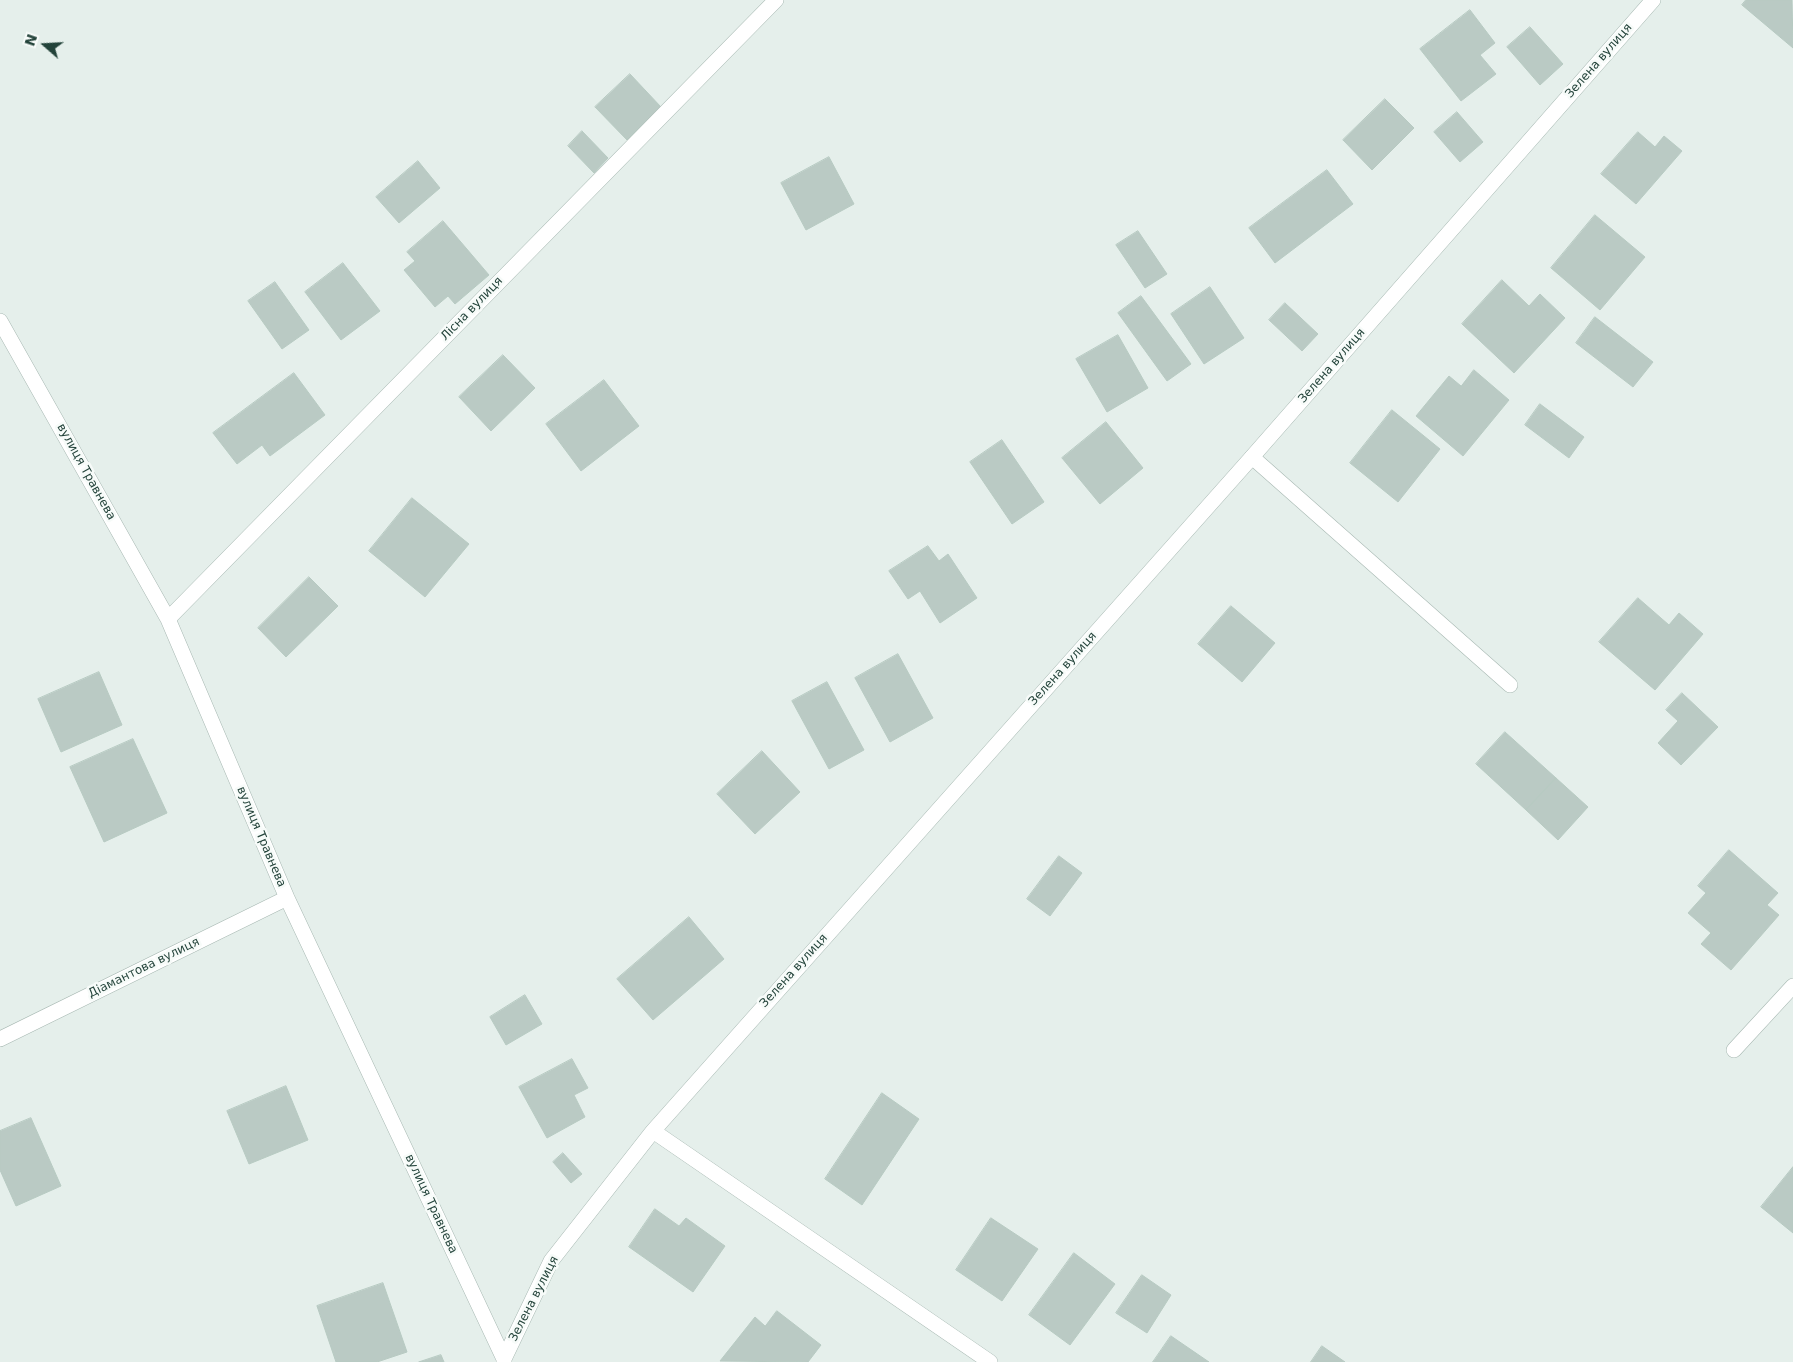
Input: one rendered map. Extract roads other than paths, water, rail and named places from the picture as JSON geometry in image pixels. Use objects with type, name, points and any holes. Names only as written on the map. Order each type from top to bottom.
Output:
[{"type":"street","name":"Лісна вулиця","points":[[168,618],[776,0]]},
{"type":"street","name":"Зелена вулиця","points":[[504,1360],[551,1261],[653,1131],[1252,457],[1653,0]]},
{"type":"street","name":"вулиця Травнева","points":[[0,321],[168,618],[287,898],[504,1360]]},
{"type":"street","points":[[1252,457],[1510,685]]},
{"type":"street","name":"Діамантова вулиця","points":[[0,1039],[287,898]]},
{"type":"street","points":[[1734,1050],[1793,986]]},
{"type":"street","points":[[653,1131],[990,1362]]}]
